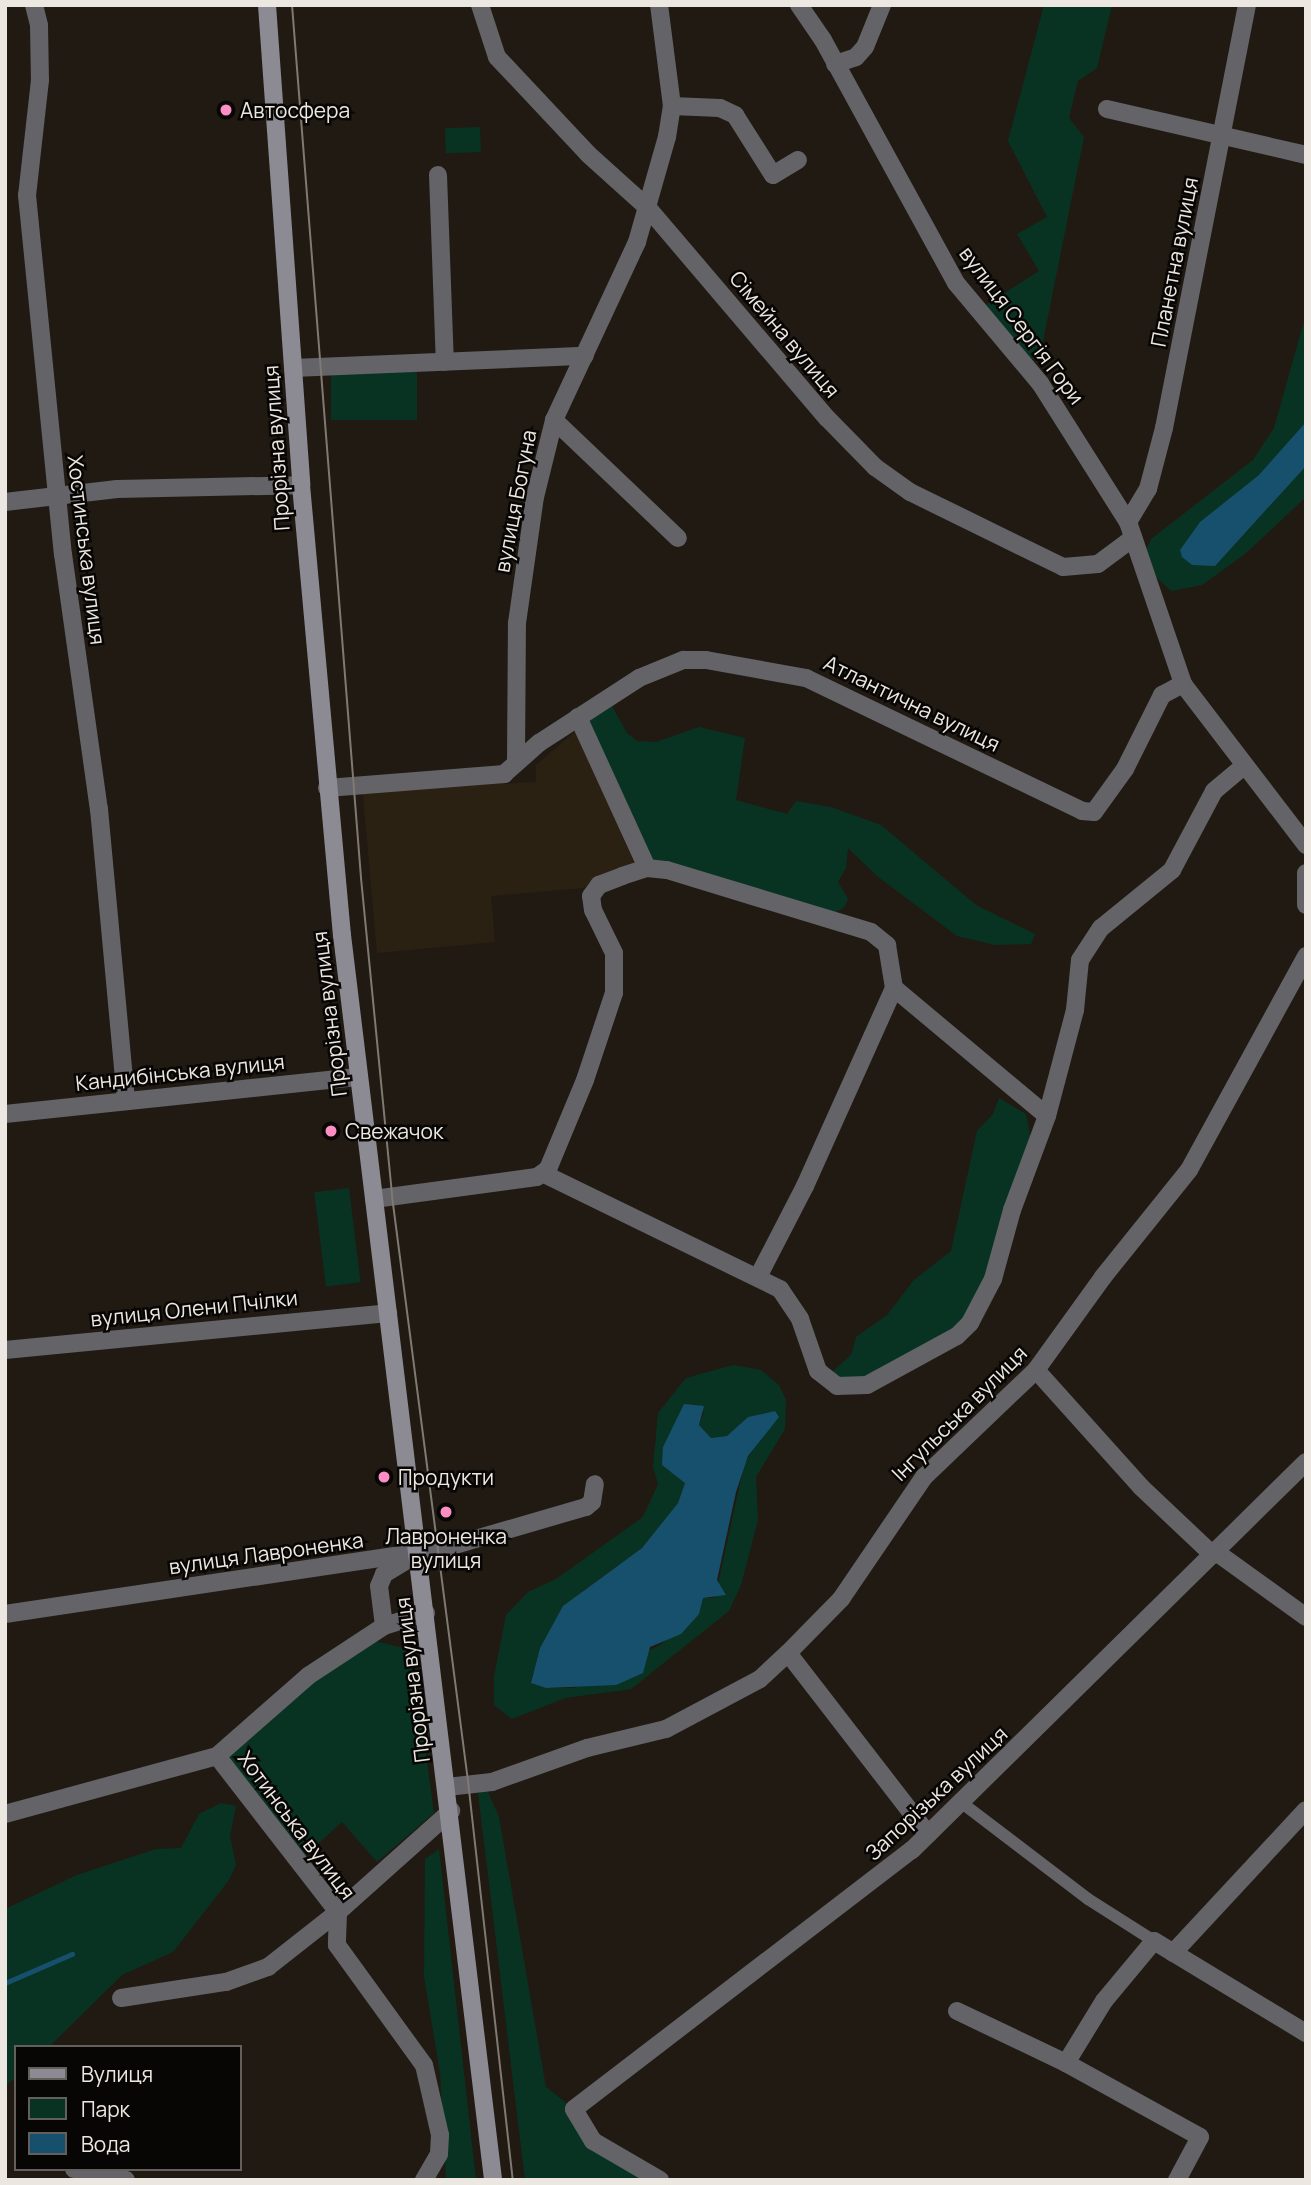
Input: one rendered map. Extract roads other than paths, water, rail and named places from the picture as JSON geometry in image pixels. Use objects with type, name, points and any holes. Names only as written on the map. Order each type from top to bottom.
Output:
[{"type":"main road","name":"Прорізна вулиця","points":[[267,5],[301,485],[327,788],[359,1077],[451,1811],[493,2180]]},
{"type":"street","name":"Хостинська вулиця","points":[[34,5],[39,26],[40,80],[27,195],[56,495],[99,809],[126,1101]]},
{"type":"street","name":"Сімейна вулиця","points":[[480,5],[497,57],[588,154],[648,208],[827,418],[894,481],[1028,553],[1063,567],[1098,564],[1130,530]]},
{"type":"street","name":"вулиця Богуна","points":[[516,760],[517,623],[534,497],[554,420],[608,311],[648,208],[672,106],[659,5]]},
{"type":"street","name":"вулиця Сергія Гори","points":[[799,5],[835,64],[956,283],[1040,383],[1130,530]]},
{"type":"street","points":[[835,64],[856,57],[865,47],[882,5]]},
{"type":"street","name":"Планетна вулиця","points":[[1130,530],[1148,489],[1164,428],[1248,5]]},
{"type":"street","points":[[672,106],[720,108],[735,115],[773,175],[798,160]]},
{"type":"street","points":[[1107,109],[1306,155]]},
{"type":"street","points":[[438,175],[445,362]]},
{"type":"street","points":[[293,368],[584,356]]},
{"type":"street","points":[[554,420],[678,538]]},
{"type":"street","points":[[5,502],[158,487],[301,485]]},
{"type":"street","points":[[1130,530],[1183,684],[1306,845]]},
{"type":"street","name":"Атлантична вулиця","points":[[327,788],[504,774],[516,760],[639,678],[683,660],[806,678],[1082,811],[1094,812],[1125,769],[1162,695],[1183,684]]},
{"type":"street","points":[[578,717],[647,868]]},
{"type":"street","points":[[374,1199],[544,1174],[758,1277],[791,1301],[818,1371],[837,1386],[867,1385],[900,1369],[957,1336],[981,1305],[1047,1116],[1075,1010],[1080,960],[1087,947],[1101,928],[1172,870],[1214,790],[1244,766]]},
{"type":"street","points":[[544,1174],[586,1080],[614,993],[617,965],[593,911],[593,891],[647,868],[704,879],[880,936],[887,945],[894,988],[805,1186],[758,1277]]},
{"type":"street","points":[[1306,873],[1306,905]]},
{"type":"street","name":"Інгульська вулиця","points":[[447,1787],[492,1782],[587,1748],[666,1728],[741,1691],[788,1653],[841,1599],[924,1477],[1036,1370],[1102,1277],[1189,1170],[1306,956]]},
{"type":"street","points":[[894,988],[1047,1116]]},
{"type":"street","name":"Кандибінська вулиця","points":[[5,1114],[359,1077]]},
{"type":"street","name":"вулиця Олени Пчілки","points":[[5,1350],[388,1312]]},
{"type":"street","points":[[1036,1370],[1141,1487],[1215,1554],[1306,1617]]},
{"type":"street","name":"Запорізька вулиця","points":[[660,2180],[593,2141],[574,2109],[884,1874],[962,1803],[1306,1462]]},
{"type":"street","name":"вулиця Лавроненка","points":[[5,1614],[419,1554],[485,1539],[586,1507],[592,1502],[595,1484]]},
{"type":"street","points":[[384,1626],[379,1586],[384,1574],[419,1554]]},
{"type":"street","points":[[5,1814],[217,1756],[308,1676],[384,1626],[426,1613]]},
{"type":"street","points":[[788,1653],[928,1834]]},
{"type":"street","name":"Хотинська вулиця","points":[[217,1756],[338,1912],[337,1945],[382,2011],[414,2047],[433,2088],[439,2154],[424,2180]]},
{"type":"street","points":[[962,1803],[1088,1899],[1306,2034]]},
{"type":"street","points":[[1173,1953],[1306,1810]]},
{"type":"street","points":[[121,1998],[250,1975],[291,1952],[451,1811]]},
{"type":"street","points":[[1066,2063],[1104,2001],[1154,1941]]},
{"type":"street","points":[[957,2011],[1066,2063],[1200,2137],[1177,2180]]},
{"type":"street","points":[[83,2171],[125,2180]]},
{"type":"water","points":[[1306,422],[1306,466],[1215,566],[1192,565],[1182,557],[1180,550],[1200,522],[1259,475]]},
{"type":"water","points":[[684,1404],[704,1406],[699,1425],[711,1438],[727,1436],[748,1417],[775,1411],[779,1417],[748,1456],[736,1492],[717,1580],[726,1595],[703,1598],[699,1614],[681,1634],[650,1647],[643,1673],[616,1685],[546,1688],[531,1683],[540,1648],[563,1606],[642,1548],[678,1503],[685,1483],[662,1465],[663,1447]]},
{"type":"waterway","points":[[5,1983],[72,1954]]},
{"type":"tram line","points":[[292,5],[361,878],[392,1196],[468,1781],[513,2180]]},
{"type":"place","name":"Автосфера","points":[[226,110]]},
{"type":"place","name":"Свежачок","points":[[331,1131]]},
{"type":"place","name":"Продукти","points":[[384,1477]]},
{"type":"place","name":"Лавроненка вулиця","points":[[446,1512]]}]
